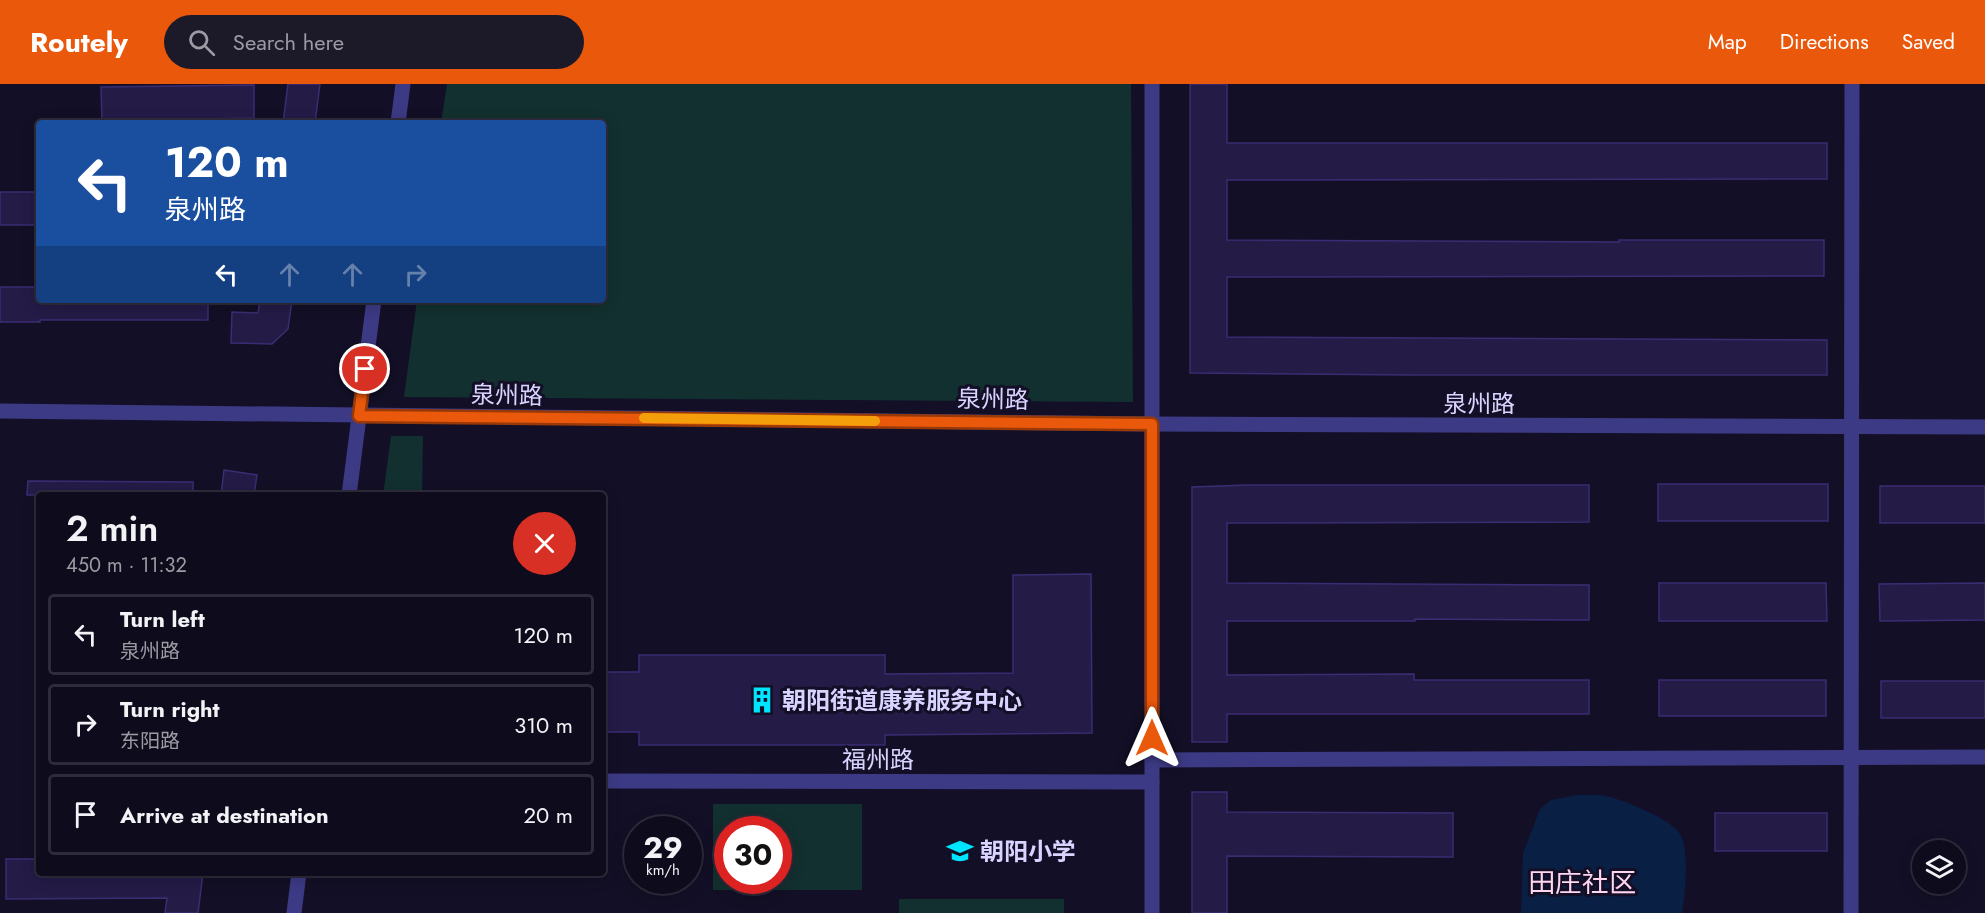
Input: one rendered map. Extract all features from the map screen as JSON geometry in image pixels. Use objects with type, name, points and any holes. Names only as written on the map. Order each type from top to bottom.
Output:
[{"type":"street","points":[[398,120],[403,84]]},
{"type":"street","points":[[1152,84],[1152,913]]},
{"type":"street","points":[[1851,913],[1852,84]]},
{"type":"street","points":[[349,492],[374,303]]},
{"type":"street","name":"泉州路","points":[[0,411],[1152,424],[1985,427]]},
{"type":"street","points":[[1152,760],[1985,757]]},
{"type":"street","name":"福州路","points":[[606,781],[1152,782]]},
{"type":"street","points":[[294,913],[299,876]]},
{"type":"green space","points":[[447,84],[1131,84],[1133,402],[404,397],[417,303],[606,303],[606,120],[441,120]]},
{"type":"green space","points":[[391,436],[423,436],[422,492],[383,492]]},
{"type":"green space","points":[[713,804],[862,804],[862,890],[792,890],[792,816],[714,816],[714,890]]},
{"type":"green space","points":[[899,899],[1064,899],[1064,913],[899,913]]},
{"type":"water","points":[[1578,795],[1603,795],[1623,801],[1658,817],[1675,828],[1683,841],[1686,861],[1682,913],[1521,913],[1523,853],[1540,809],[1551,800]]},
{"type":"building","points":[[288,84],[320,84],[315,120],[283,120]]},
{"type":"building","points":[[1190,84],[1227,84],[1227,143],[1827,143],[1827,179],[1227,180],[1227,240],[1619,242],[1619,240],[1824,240],[1824,276],[1227,277],[1227,337],[1827,340],[1827,375],[1190,373]]},
{"type":"building","points":[[254,85],[254,118],[102,120],[101,87]]},
{"type":"building","points":[[0,192],[36,192],[36,225],[0,225]]},
{"type":"building","points":[[0,287],[36,287],[36,303],[208,303],[208,320],[0,322]]},
{"type":"building","points":[[260,303],[292,303],[288,329],[272,344],[231,343],[232,312],[258,313]]},
{"type":"building","points":[[224,470],[257,475],[254,492],[221,492]]},
{"type":"building","points":[[28,481],[193,482],[193,492],[36,492],[36,495],[27,495]]},
{"type":"building","points":[[1658,484],[1828,484],[1828,521],[1658,521]]},
{"type":"building","points":[[1589,485],[1589,522],[1227,523],[1227,583],[1589,585],[1589,620],[1227,621],[1227,675],[1414,674],[1414,680],[1589,680],[1589,714],[1227,714],[1227,742],[1192,742],[1192,487]]},
{"type":"building","points":[[1880,486],[1985,486],[1985,523],[1880,523]]},
{"type":"building","points":[[1091,574],[1092,733],[885,735],[885,745],[639,745],[639,732],[606,732],[606,672],[639,672],[639,655],[885,655],[885,674],[1013,673],[1013,575]]},
{"type":"building","points":[[1659,583],[1826,583],[1827,621],[1659,621]]},
{"type":"building","points":[[1985,583],[1985,620],[1880,621],[1879,584]]},
{"type":"building","points":[[1659,680],[1826,680],[1826,716],[1659,716]]},
{"type":"building","points":[[1881,681],[1985,681],[1985,718],[1881,718]]},
{"type":"building","points":[[1192,792],[1227,792],[1227,812],[1453,813],[1453,857],[1227,856],[1227,913],[1192,913]]},
{"type":"building","points":[[1715,813],[1827,813],[1827,851],[1715,851]]},
{"type":"building","points":[[6,859],[36,859],[36,876],[203,876],[198,913],[165,913],[167,898],[6,899]]},
{"type":"slow traffic","points":[[644,418],[875,421]]},
{"type":"place","name":"朝阳街道康养服务中心","points":[[762,700]]},
{"type":"place","name":"朝阳小学","points":[[960,851]]},
{"type":"district","name":"田庄社区","points":[[1582,882]]},
{"type":"route","points":[[365,369],[359,416],[1152,424],[1152,738]]}]
